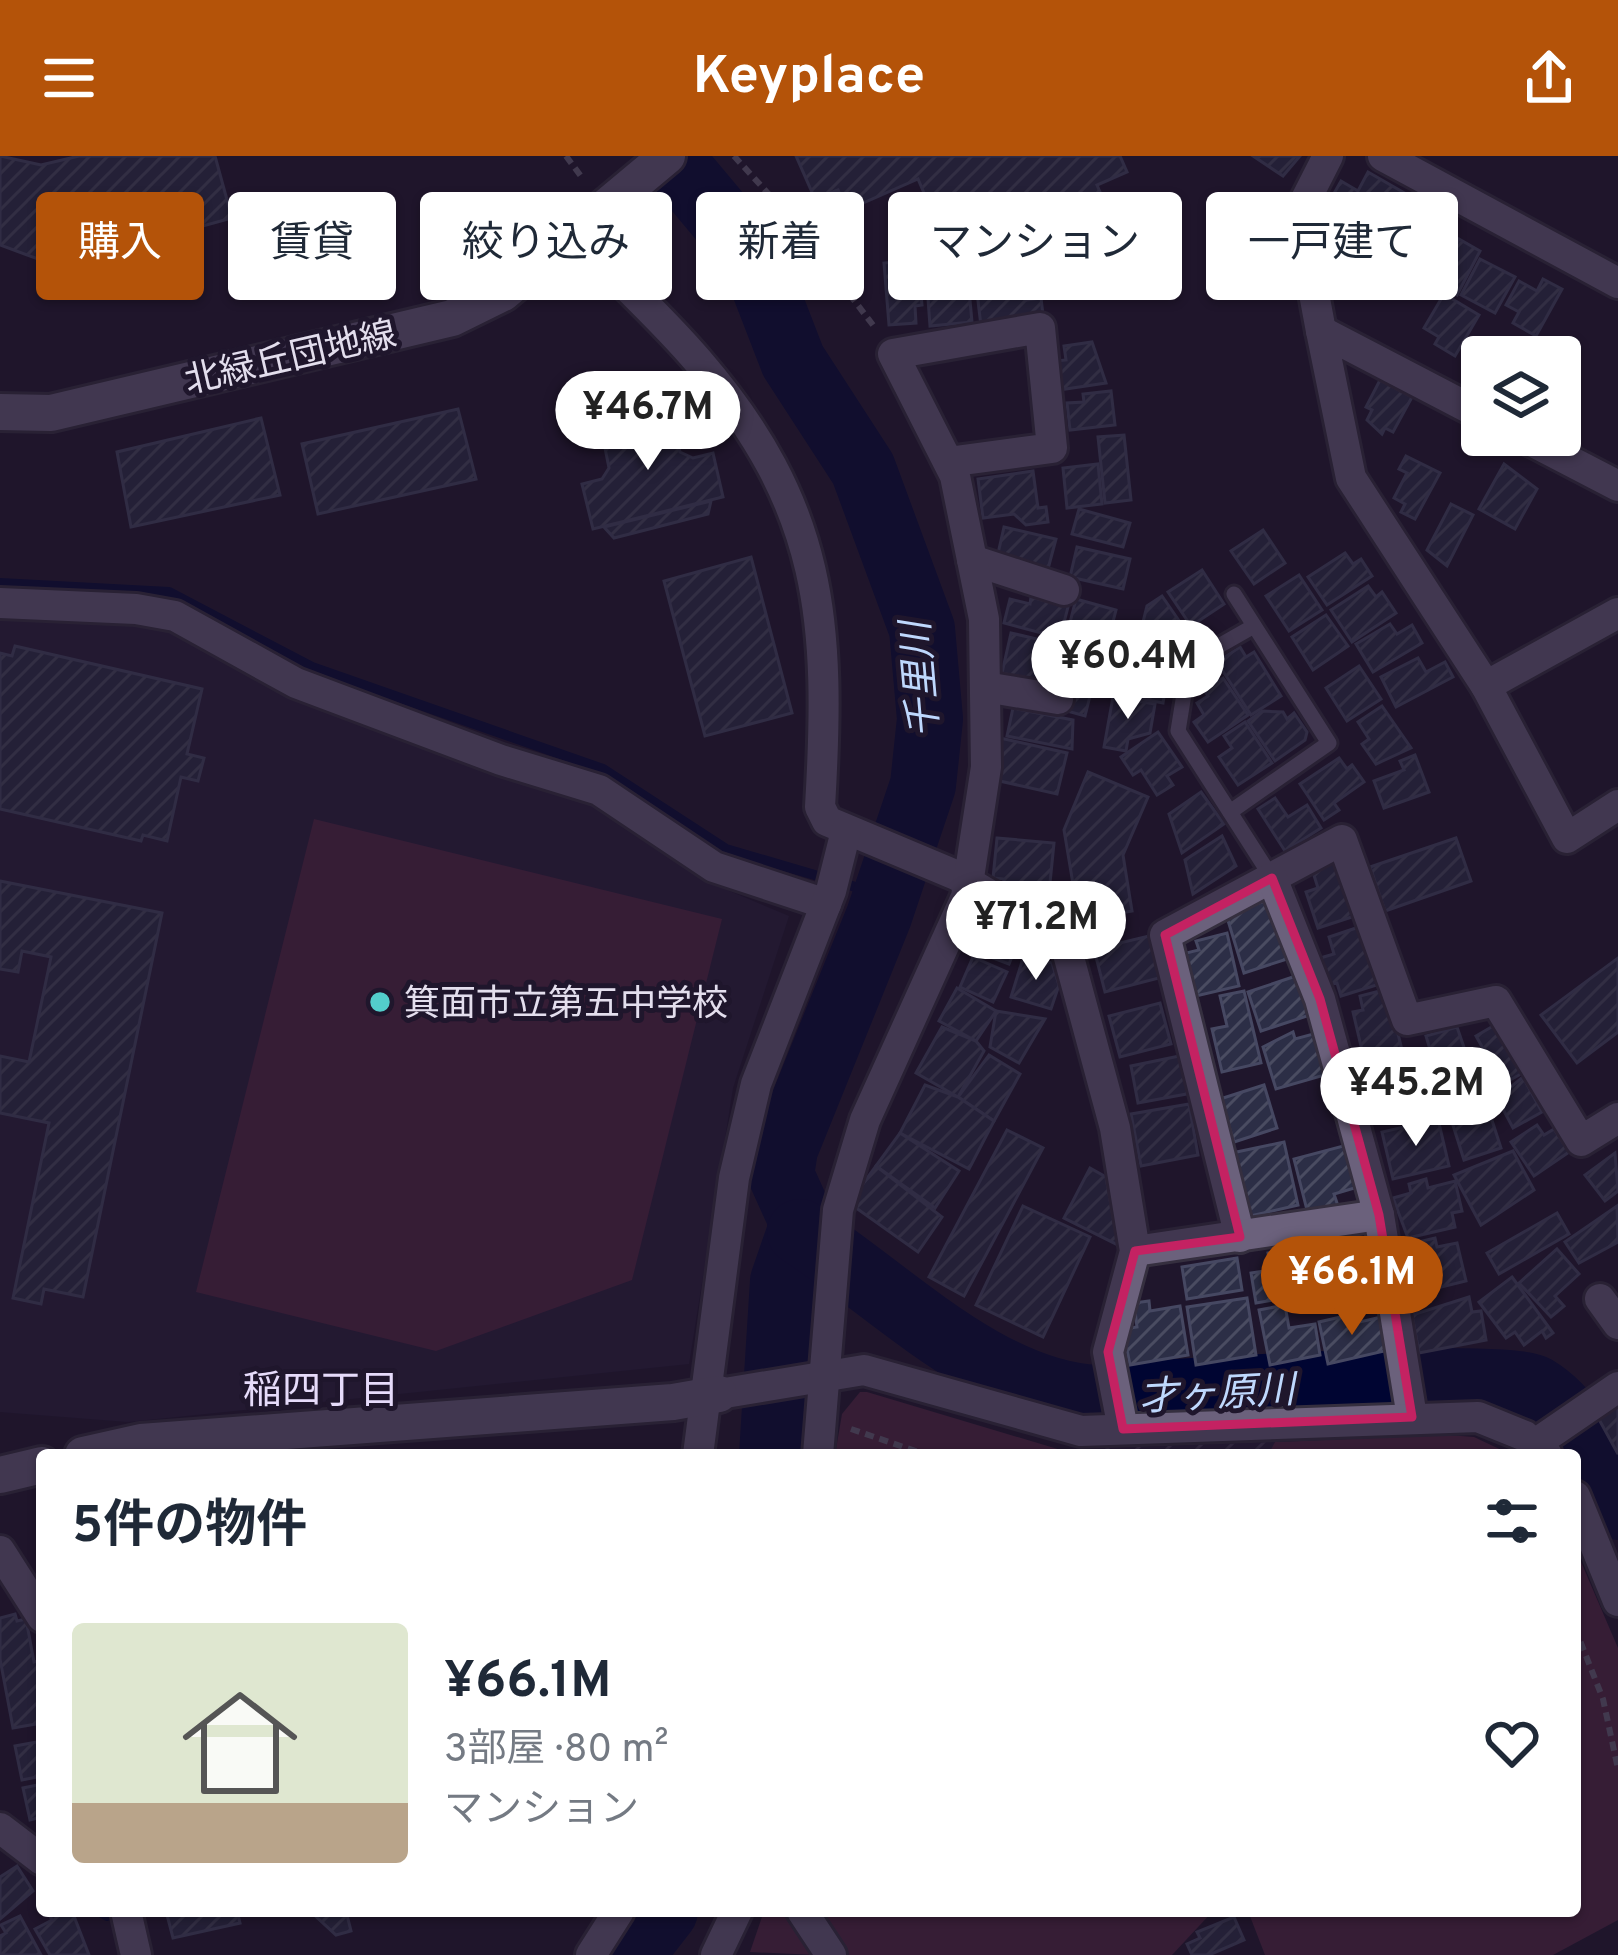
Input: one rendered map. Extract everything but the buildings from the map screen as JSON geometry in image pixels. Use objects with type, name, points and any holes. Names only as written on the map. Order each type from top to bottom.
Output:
[{"type":"street","name":"北緑丘団地線","points":[[625,192],[667,156]]},
{"type":"street","points":[[1328,156],[1299,213],[1351,478],[1486,686],[1567,838],[1618,805]]},
{"type":"street","points":[[1384,156],[1618,284]]},
{"type":"street","name":"北緑丘団地線","points":[[0,412],[51,412],[452,318],[489,300]]},
{"type":"street","points":[[637,300],[735,406],[769,456],[799,522],[822,621],[826,704],[820,808],[826,820],[963,880],[1064,939],[1115,1128],[1135,1251],[1108,1352],[1118,1408]]},
{"type":"street","points":[[819,1449],[823,1420],[817,1375],[836,1285],[830,1270],[835,1232],[866,1120],[963,880],[986,767],[984,620],[972,560],[948,462],[892,354],[1040,328],[1052,448],[948,462]]},
{"type":"street","points":[[1321,331],[1461,404]]},
{"type":"street","points":[[1560,456],[1618,486]]},
{"type":"street","points":[[972,560],[1064,590]]},
{"type":"street","points":[[0,603],[136,609],[175,616],[296,682],[501,760],[599,790],[714,868],[831,890]]},
{"type":"street","points":[[1486,686],[1618,613]]},
{"type":"street","points":[[985,687],[1058,699]]},
{"type":"street","points":[[699,1449],[712,1395],[734,1178],[756,1084],[831,890],[846,831]]},
{"type":"street","points":[[1240,1237],[1165,935],[1342,840],[1407,1020],[1496,1001],[1581,1142],[1618,1118]]},
{"type":"street","points":[[1272,878],[1319,999],[1379,1214],[1412,1417]]},
{"type":"street","points":[[1135,1251],[1379,1214]]},
{"type":"street","points":[[142,1449],[712,1395],[817,1375],[873,1372],[1062,1429],[1118,1408],[1478,1417],[1541,1449],[1618,1387]]},
{"type":"street","points":[[0,1475],[36,1466]]},
{"type":"street","points":[[1581,1511],[1618,1601]]},
{"type":"street","points":[[0,1551],[36,1608]]},
{"type":"street","points":[[4,1840],[36,1857]]},
{"type":"street","points":[[126,1917],[136,1955]]},
{"type":"street","points":[[591,1955],[616,1917]]},
{"type":"street","points":[[716,1955],[734,1917]]},
{"type":"street","points":[[806,1917],[831,1955]]},
{"type":"lane","points":[[1230,812],[1329,743],[1234,594]]},
{"type":"lane","points":[[1254,626],[1189,663],[1178,731],[1272,878]]},
{"type":"path","points":[[734,156],[795,223],[892,354]]},
{"type":"path","points":[[823,1420],[909,1449]]},
{"type":"path","points":[[1581,1643],[1604,1699],[1618,1769]]},
{"type":"highlighted area","points":[[1272,878],[1320,999],[1379,1215],[1412,1417],[1123,1429],[1108,1352],[1135,1251],[1240,1237],[1165,935]]},
{"type":"shaded area","name":"箕面市立第五中学校","points":[[0,609],[162,618],[284,690],[493,774],[600,805],[701,879],[789,916],[733,1088],[689,1364],[128,1422],[0,1412]]},
{"type":"shaded area","points":[[314,819],[722,919],[632,1280],[436,1351],[196,1292]]},
{"type":"shaded area","points":[[860,1392],[867,1392],[1058,1449],[836,1449],[842,1414]]},
{"type":"shaded area","points":[[1448,1435],[1474,1437],[1499,1449],[1271,1449],[1275,1442]]},
{"type":"shaded area","points":[[1275,1442],[1272,1449],[1088,1449]]},
{"type":"shaded area","points":[[1581,1562],[1618,1648],[1618,1920],[1553,1955],[1265,1955],[1250,1917],[1581,1917]]},
{"type":"shaded area","points":[[762,1917],[791,1917],[817,1955],[750,1952]]},
{"type":"shaded area","points":[[821,1917],[1207,1917],[1172,1955],[843,1955]]},
{"type":"waterway","name":"千里川","points":[[669,156],[752,255],[793,361],[863,469],[922,629],[930,719],[923,785],[879,916],[785,1149],[781,1175],[800,1217],[800,1232],[783,1281],[772,1449]]},
{"type":"waterway","points":[[0,583],[169,592],[312,667],[603,769],[726,849],[886,896]]},
{"type":"waterway","name":"才ヶ原川","points":[[800,1232],[979,1359],[1057,1392],[1097,1398],[1462,1381],[1535,1388],[1574,1426],[1618,1507]]},
{"type":"waterway","name":"千里川","points":[[631,1955],[660,1917]]},
{"type":"place","name":"箕面市立第五中学校","points":[[380,1002]]},
{"type":"district","name":"稲四丁目","points":[[321,1389]]}]
